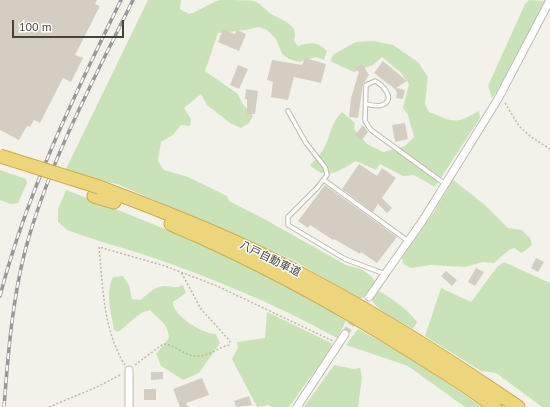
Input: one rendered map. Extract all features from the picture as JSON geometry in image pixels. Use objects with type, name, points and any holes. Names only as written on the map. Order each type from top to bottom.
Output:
[{"type":"highway","name":"八戸自動車道","points":[[0,156],[96,191],[194,224],[311,279],[440,355],[518,407]]},
{"type":"highway","name":"八戸自動車道","points":[[0,164],[96,191],[190,232],[305,288],[377,330],[495,407]]},
{"type":"street","points":[[369,297],[408,241],[498,99],[550,0]]},
{"type":"street","points":[[297,407],[344,334]]},
{"type":"street","points":[[129,370],[130,407]]},
{"type":"lane","points":[[366,104],[379,106],[384,105],[388,96],[382,84],[375,81],[366,85],[365,121],[371,130],[445,184]]},
{"type":"lane","points":[[288,111],[306,143],[325,168],[327,175],[324,180],[288,217],[288,225],[345,259],[385,274]]},
{"type":"lane","points":[[324,180],[408,241]]},
{"type":"path","points":[[498,99],[506,104],[518,126],[531,137],[550,149]]},
{"type":"path","points":[[129,370],[113,343],[107,320],[99,247],[181,272],[217,286],[339,343]]},
{"type":"path","points":[[49,407],[97,387],[129,370],[163,344],[168,344],[188,355],[197,357],[206,355],[229,345],[230,341],[201,309],[181,272]]},
{"type":"green space","points":[[148,0],[181,0],[180,9],[189,14],[220,0],[254,1],[292,27],[295,35],[294,41],[298,46],[314,43],[320,45],[327,51],[324,60],[316,57],[299,62],[289,59],[282,54],[276,39],[267,30],[258,27],[218,33],[205,71],[238,94],[242,103],[253,116],[249,123],[241,128],[230,123],[207,105],[201,94],[184,108],[191,119],[190,126],[181,125],[173,135],[161,142],[158,161],[164,170],[188,177],[227,196],[229,201],[346,265],[361,269],[375,281],[373,287],[397,303],[413,317],[417,322],[413,329],[383,311],[374,303],[372,299],[366,296],[360,299],[293,260],[117,184],[86,178],[66,169]]},
{"type":"green space","points":[[529,0],[545,1],[498,90],[492,98],[488,86],[525,4]]},
{"type":"green space","points":[[374,41],[393,45],[418,62],[428,77],[425,104],[429,112],[450,120],[459,120],[479,111],[480,118],[435,187],[414,175],[403,176],[380,164],[376,170],[356,161],[338,171],[327,174],[316,170],[310,165],[323,150],[333,124],[342,112],[355,123],[354,129],[367,144],[383,152],[405,146],[414,137],[408,115],[403,108],[409,84],[401,73],[382,57],[373,65],[354,72],[330,61],[334,54],[356,42]]},
{"type":"green space","points":[[0,170],[26,179],[27,183],[18,203],[11,204],[0,200]]},
{"type":"green space","points":[[453,180],[485,205],[508,228],[522,230],[530,238],[532,245],[522,253],[514,248],[509,250],[494,263],[483,262],[465,267],[430,265],[411,268],[403,264],[402,258],[434,212]]},
{"type":"green space","points":[[66,190],[210,248],[279,282],[346,321],[337,338],[268,303],[197,273],[67,230],[58,222],[58,209]]},
{"type":"green space","points":[[504,262],[550,283],[550,407],[542,407],[496,373],[481,371],[425,336],[441,288],[471,302],[497,267]]},
{"type":"green space","points":[[123,276],[129,285],[132,299],[140,300],[154,289],[161,286],[176,287],[183,285],[186,293],[173,302],[174,307],[183,318],[197,328],[216,334],[220,343],[199,373],[183,380],[161,366],[156,354],[169,338],[165,325],[150,310],[141,313],[118,332],[114,330],[109,303],[109,290],[113,277]]},
{"type":"green space","points":[[267,312],[331,343],[332,347],[289,407],[271,407],[269,405],[257,407],[232,359],[238,347],[237,342],[265,338]]},
{"type":"green space","points":[[358,329],[412,359],[482,407],[465,407],[408,366],[346,345]]},
{"type":"green space","points":[[334,365],[354,369],[360,368],[362,378],[358,407],[304,407]]},
{"type":"building","points":[[0,0],[97,0],[95,4],[100,6],[75,55],[83,58],[71,82],[63,78],[40,123],[34,120],[30,127],[27,126],[19,140],[0,130]]},
{"type":"building","points":[[223,29],[235,34],[237,30],[246,34],[239,51],[218,42]]},
{"type":"building","points":[[305,58],[326,64],[321,83],[294,77],[288,100],[271,97],[273,82],[267,80],[272,60],[302,65]]},
{"type":"building","points":[[383,61],[407,81],[396,88],[405,90],[403,99],[396,98],[397,93],[395,89],[374,73]]},
{"type":"building","points":[[362,64],[369,75],[363,84],[358,118],[349,117],[351,98],[359,72],[356,68]]},
{"type":"building","points":[[238,65],[248,69],[239,89],[230,85]]},
{"type":"building","points":[[246,89],[258,91],[255,114],[247,114],[247,99],[245,99]]},
{"type":"building","points":[[405,123],[408,139],[395,142],[392,125]]},
{"type":"building","points":[[363,125],[368,132],[362,140],[355,135]]},
{"type":"building","points":[[359,164],[377,176],[382,168],[396,178],[382,198],[392,208],[387,213],[378,204],[373,212],[342,189]]},
{"type":"building","points":[[325,185],[397,237],[377,263],[361,252],[360,254],[334,239],[333,240],[310,225],[308,228],[298,221]]},
{"type":"building","points":[[536,258],[544,262],[538,272],[531,268]]},
{"type":"building","points":[[476,268],[484,272],[475,286],[468,282]]},
{"type":"building","points":[[446,271],[457,280],[452,286],[441,276]]},
{"type":"building","points":[[151,372],[163,372],[163,379],[151,380]]},
{"type":"building","points":[[202,378],[209,395],[186,403],[188,407],[180,407],[173,389]]},
{"type":"building","points":[[144,389],[156,389],[156,400],[144,400]]},
{"type":"building","points":[[249,396],[252,405],[236,407],[234,401]]},
{"type":"tunnel","points":[[345,334],[369,297]]},
{"type":"railway","points":[[0,296],[24,219],[53,145],[69,108],[121,0]]},
{"type":"railway","points":[[4,407],[9,348],[17,290],[25,251],[35,218],[46,186],[73,122],[133,0]]}]
